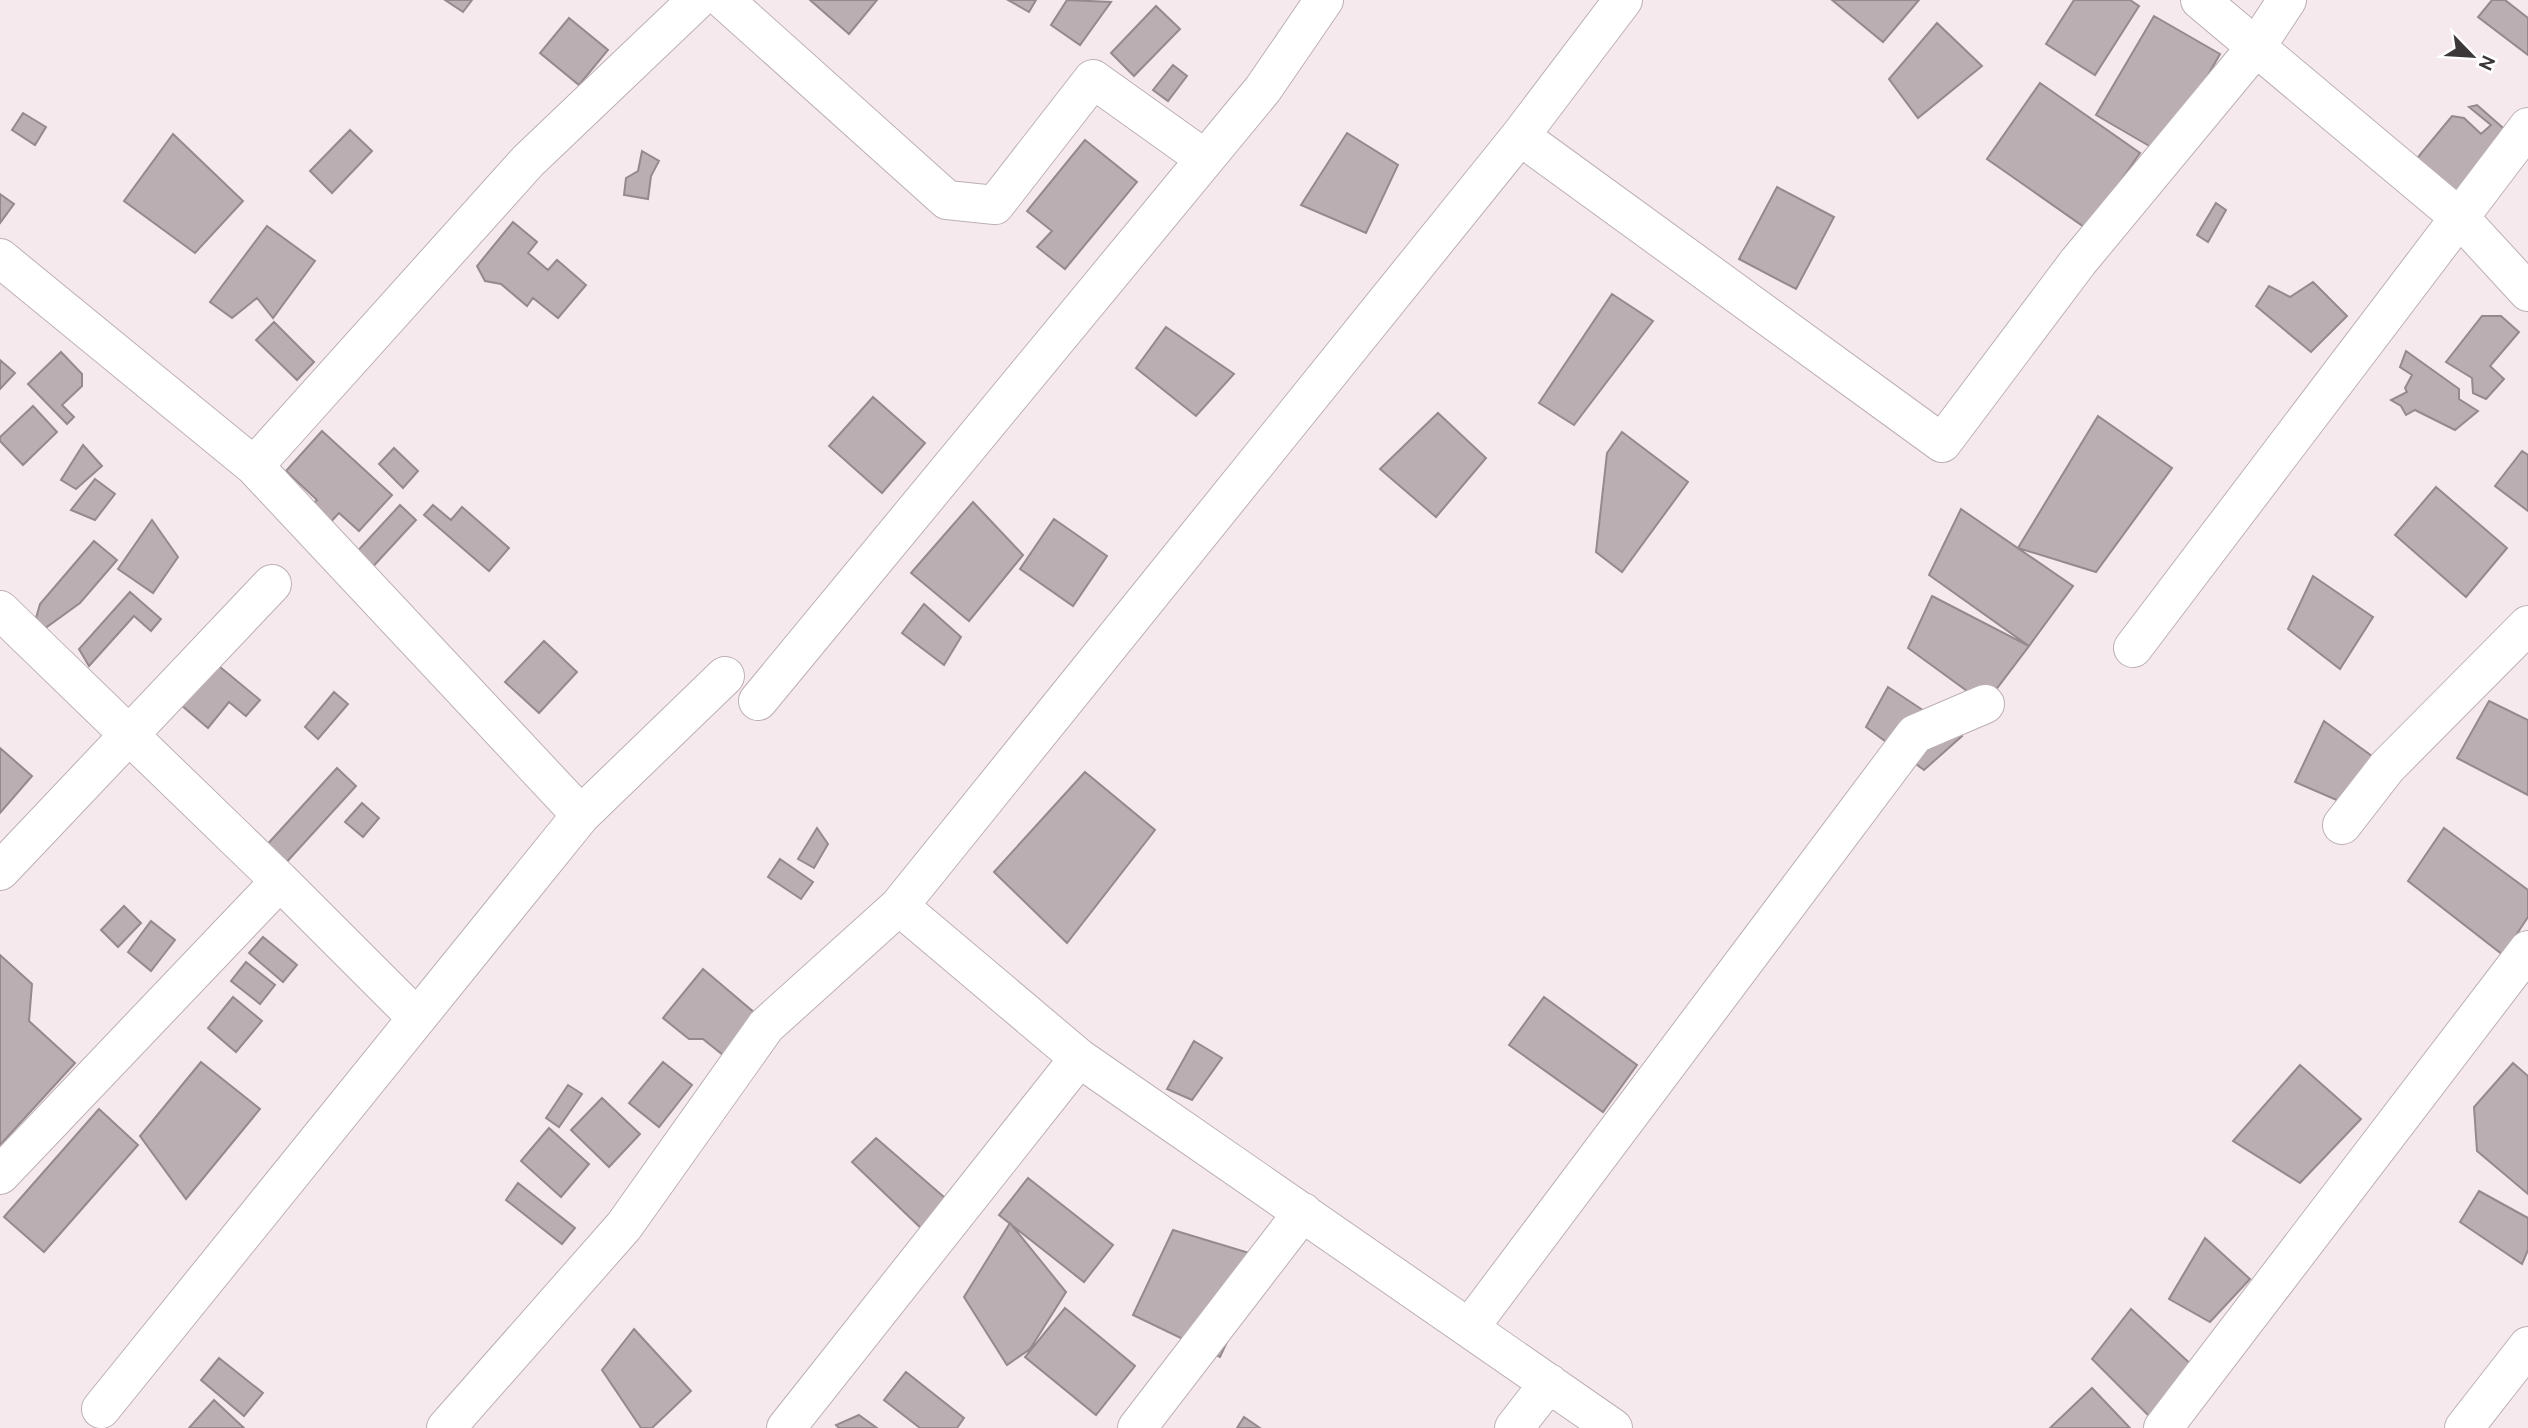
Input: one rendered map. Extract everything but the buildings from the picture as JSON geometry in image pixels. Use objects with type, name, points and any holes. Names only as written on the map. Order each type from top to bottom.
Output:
[{"type":"street","points":[[724,0],[947,200],[995,205],[1093,79],[1205,159]]},
{"type":"street","points":[[758,701],[1263,89],[1324,0]]},
{"type":"street","points":[[446,1428],[624,1226],[766,1026],[899,906],[1520,136],[1623,0]]},
{"type":"street","points":[[2200,0],[2460,218],[2528,292]]},
{"type":"street","points":[[1520,136],[1942,443],[2078,262],[2256,47],[2287,0]]},
{"type":"street","points":[[254,466],[528,161],[687,4]]},
{"type":"street","points":[[2133,648],[2528,127]]},
{"type":"street","points":[[0,258],[254,466],[581,815]]},
{"type":"street","points":[[0,871],[272,584]]},
{"type":"street","points":[[0,610],[280,881],[417,1018]]},
{"type":"street","points":[[2342,825],[2386,767],[2528,625]]},
{"type":"street","points":[[101,1409],[581,815],[725,676]]},
{"type":"street","points":[[1470,1327],[1915,734],[1985,704]]},
{"type":"street","points":[[0,1175],[280,881]]},
{"type":"street","points":[[899,906],[1079,1058],[1613,1428]]},
{"type":"street","points":[[2163,1428],[2528,950]]},
{"type":"street","points":[[786,1428],[1079,1058]]},
{"type":"street","points":[[1137,1428],[1303,1212]]},
{"type":"street","points":[[2464,1428],[2528,1346]]},
{"type":"street","points":[[1514,1428],[1549,1383]]}]
